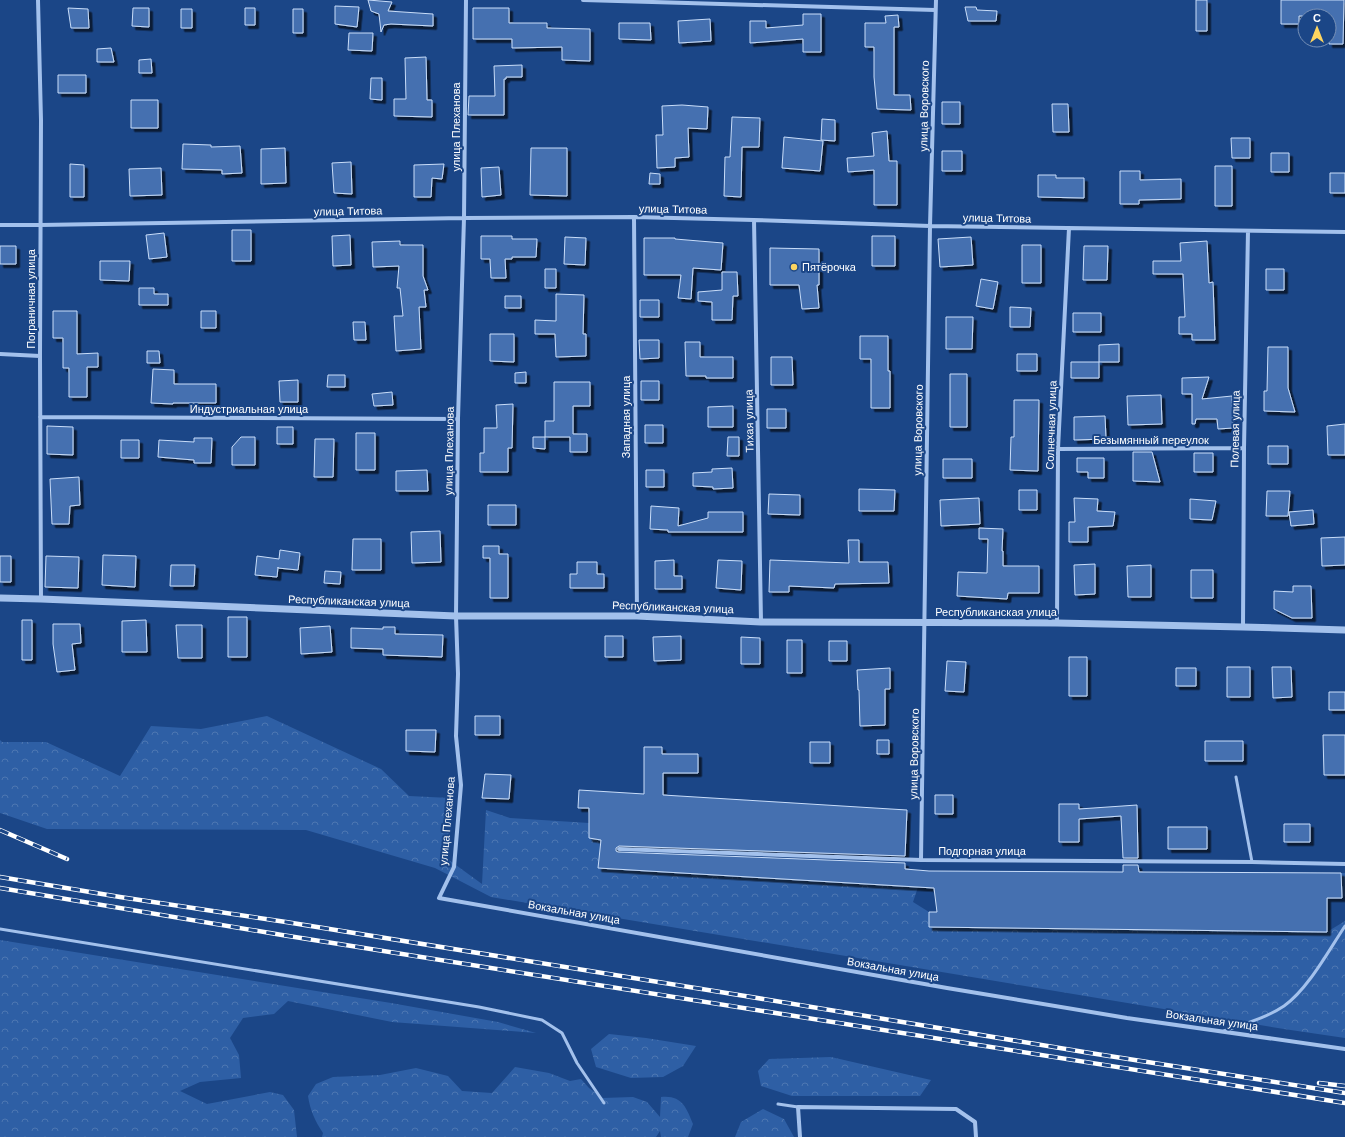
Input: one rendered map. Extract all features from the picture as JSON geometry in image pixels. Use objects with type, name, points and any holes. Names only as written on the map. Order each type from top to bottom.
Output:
[{"type":"street","name":"Пограничная улица","points":[[38,0],[41,120],[41,599]]},
{"type":"street","name":"улица Плеханова","points":[[439,898],[454,867],[461,785],[456,736],[458,674],[456,616],[458,419],[464,218],[466,0]]},
{"type":"street","points":[[583,0],[935,10]]},
{"type":"street","name":"улица Воровского","points":[[921,860],[930,226],[936,0]]},
{"type":"street","name":"улица Титова","points":[[0,225],[634,217],[930,226],[1345,232]]},
{"type":"street","name":"Западная улица","points":[[634,217],[637,616]]},
{"type":"street","name":"Тихая улица","points":[[754,220],[761,622]]},
{"type":"street","name":"Солнечная улица","points":[[1057,623],[1058,449],[1069,228]]},
{"type":"street","name":"Полевая улица","points":[[1243,627],[1244,448],[1248,231]]},
{"type":"street","points":[[0,354],[40,356]]},
{"type":"street","name":"Индустриальная улица","points":[[40,417],[458,419]]},
{"type":"street","name":"Безымянный переулок","points":[[1058,449],[1244,448]]},
{"type":"street","name":"Республиканская улица","points":[[0,598],[456,616],[637,616],[761,622],[1057,623],[1345,630]]},
{"type":"street","name":"Подгорная улица","points":[[619,849],[921,860],[1345,864]]},
{"type":"street","name":"Вокзальная улица","points":[[439,898],[940,987],[1127,1018],[1345,1049]]},
{"type":"street","points":[[800,1137],[798,1107],[956,1109],[975,1122],[976,1137]]},
{"type":"lane","points":[[1236,777],[1252,862]]},
{"type":"lane","points":[[1224,1031],[1262,1017],[1284,1006],[1300,991],[1313,975],[1345,926]]},
{"type":"lane","points":[[0,929],[479,1007],[542,1020],[562,1033],[577,1062],[604,1103]]},
{"type":"lane","points":[[778,1104],[798,1107]]},
{"type":"green space","points":[[267,716],[381,769],[409,796],[450,798],[449,860],[482,884],[486,810],[510,818],[589,823],[589,838],[601,840],[599,868],[918,887],[913,902],[929,912],[930,927],[1327,932],[1345,921],[1345,1038],[491,897],[435,868],[306,830],[47,829],[0,813],[0,740],[2,742],[46,742],[120,776],[151,726],[201,729]]},
{"type":"green space","points":[[1341,873],[1345,873],[1345,896],[1342,898]]},
{"type":"green space","points":[[0,940],[391,1003],[498,1022],[536,1033],[392,1022],[288,1001],[274,1014],[243,1018],[230,1038],[239,1055],[241,1078],[200,1082],[180,1091],[207,1104],[270,1092],[283,1095],[294,1110],[297,1137],[0,1137]]},
{"type":"green space","points":[[609,1034],[696,1046],[683,1066],[663,1077],[631,1078],[596,1067],[591,1049]]},
{"type":"green space","points":[[831,1057],[931,1080],[920,1096],[792,1096],[761,1086],[758,1071],[769,1059]]},
{"type":"green space","points":[[515,1067],[549,1073],[570,1081],[581,1079],[589,1088],[603,1098],[633,1097],[647,1102],[660,1117],[661,1097],[674,1098],[679,1100],[685,1107],[693,1124],[688,1137],[661,1137],[660,1131],[656,1137],[322,1137],[323,1133],[313,1115],[308,1096],[316,1084],[333,1077],[380,1075],[416,1068],[448,1076],[462,1091],[492,1093]]},
{"type":"green space","points":[[763,1109],[784,1119],[794,1137],[735,1137],[741,1122]]},
{"type":"building","points":[[368,0],[392,2],[388,11],[433,14],[433,26],[391,24],[384,25],[381,32],[379,14],[371,11]]},
{"type":"building","points":[[1196,0],[1207,0],[1207,31],[1196,31]]},
{"type":"building","points":[[1281,0],[1344,0],[1343,44],[1337,44],[1337,8],[1297,8],[1297,24],[1281,24]]},
{"type":"building","points":[[335,6],[359,7],[357,27],[335,24]]},
{"type":"building","points":[[965,7],[976,7],[977,10],[997,11],[996,21],[968,21]]},
{"type":"building","points":[[68,8],[88,9],[89,28],[71,28]]},
{"type":"building","points":[[133,8],[149,8],[149,27],[132,26]]},
{"type":"building","points":[[245,8],[255,8],[255,25],[245,25]]},
{"type":"building","points":[[473,8],[509,8],[509,23],[547,23],[547,28],[590,29],[590,61],[562,60],[562,47],[512,48],[512,39],[473,39]]},
{"type":"building","points":[[181,9],[192,9],[192,28],[181,28]]},
{"type":"building","points":[[293,9],[303,9],[303,33],[293,33]]},
{"type":"building","points":[[803,14],[821,14],[821,52],[803,52],[803,39],[750,43],[750,21],[766,21],[766,28],[803,25]]},
{"type":"building","points":[[898,15],[899,27],[894,27],[894,95],[910,95],[911,110],[877,109],[874,77],[874,47],[865,47],[865,23],[886,23],[885,16]]},
{"type":"building","points":[[710,19],[711,41],[679,43],[678,21]]},
{"type":"building","points":[[619,23],[650,23],[651,40],[619,39]]},
{"type":"building","points":[[349,33],[373,33],[372,51],[348,50]]},
{"type":"building","points":[[111,48],[114,62],[97,62],[97,49]]},
{"type":"building","points":[[426,57],[427,100],[432,100],[432,117],[394,116],[394,99],[406,99],[405,58]]},
{"type":"building","points":[[151,59],[152,73],[139,73],[139,60]]},
{"type":"building","points":[[522,65],[522,77],[506,77],[506,79],[504,79],[504,115],[468,115],[469,96],[495,96],[494,66]]},
{"type":"building","points":[[58,75],[86,75],[86,93],[58,93]]},
{"type":"building","points":[[371,78],[382,78],[382,100],[370,99]]},
{"type":"building","points":[[131,100],[158,100],[158,128],[131,128]]},
{"type":"building","points":[[942,102],[960,102],[960,124],[942,124]]},
{"type":"building","points":[[1052,104],[1068,104],[1069,132],[1053,132]]},
{"type":"building","points":[[682,105],[708,107],[707,129],[688,128],[689,157],[675,158],[675,167],[657,168],[656,135],[663,135],[662,106]]},
{"type":"building","points":[[732,117],[760,118],[759,147],[742,147],[741,197],[724,196],[725,157],[730,157]]},
{"type":"building","points":[[822,119],[835,120],[835,141],[821,140]]},
{"type":"building","points":[[887,131],[889,161],[897,161],[897,205],[874,205],[874,170],[848,172],[847,158],[874,156],[872,133]]},
{"type":"building","points":[[784,137],[823,141],[820,171],[782,168]]},
{"type":"building","points":[[1231,138],[1250,138],[1250,158],[1232,158]]},
{"type":"building","points":[[183,144],[211,145],[211,147],[240,146],[242,173],[222,174],[222,170],[182,169]]},
{"type":"building","points":[[285,148],[286,183],[261,184],[261,149]]},
{"type":"building","points":[[531,148],[567,148],[567,196],[530,195]]},
{"type":"building","points":[[942,151],[962,151],[962,171],[942,171]]},
{"type":"building","points":[[1271,153],[1289,153],[1289,172],[1271,172]]},
{"type":"building","points":[[351,162],[352,194],[334,193],[332,163]]},
{"type":"building","points":[[70,164],[84,165],[84,197],[70,197]]},
{"type":"building","points":[[444,164],[442,179],[432,178],[431,197],[414,197],[414,165]]},
{"type":"building","points":[[1215,166],[1232,166],[1232,206],[1215,206]]},
{"type":"building","points":[[499,167],[501,195],[482,197],[481,168]]},
{"type":"building","points":[[161,168],[162,195],[130,196],[129,169]]},
{"type":"building","points":[[1120,171],[1140,171],[1140,180],[1181,179],[1181,199],[1139,200],[1139,204],[1120,204]]},
{"type":"building","points":[[650,173],[660,174],[660,184],[649,184]]},
{"type":"building","points":[[1330,173],[1345,173],[1345,193],[1330,193]]},
{"type":"building","points":[[1038,175],[1056,175],[1056,178],[1084,178],[1084,198],[1038,197]]},
{"type":"building","points":[[232,230],[251,230],[251,261],[232,261]]},
{"type":"building","points":[[164,233],[167,257],[149,259],[146,235]]},
{"type":"building","points":[[350,235],[351,265],[333,266],[332,236]]},
{"type":"building","points":[[481,236],[512,236],[512,239],[537,239],[536,257],[512,257],[512,259],[505,259],[506,278],[491,278],[490,259],[481,259]]},
{"type":"building","points":[[872,236],[895,236],[895,266],[872,266]]},
{"type":"building","points":[[565,237],[586,238],[585,265],[564,264]]},
{"type":"building","points":[[971,237],[973,265],[940,267],[938,239]]},
{"type":"building","points":[[644,238],[675,238],[723,243],[721,270],[693,268],[691,299],[678,298],[681,275],[644,275]]},
{"type":"building","points":[[400,241],[400,245],[423,245],[423,276],[428,290],[424,290],[426,307],[419,307],[421,349],[396,351],[394,316],[403,316],[400,288],[397,288],[399,266],[373,267],[372,242]]},
{"type":"building","points":[[1207,241],[1209,283],[1213,282],[1215,340],[1192,340],[1192,334],[1179,334],[1179,317],[1185,317],[1183,274],[1153,274],[1153,261],[1181,261],[1180,243]]},
{"type":"building","points":[[1022,245],[1041,245],[1041,283],[1022,283]]},
{"type":"building","points":[[0,246],[16,246],[16,264],[0,264]]},
{"type":"building","points":[[1084,246],[1108,246],[1107,280],[1083,280]]},
{"type":"building","name":"Пятёрочка","points":[[770,248],[819,249],[819,285],[817,285],[819,308],[802,309],[799,285],[770,285]]},
{"type":"building","points":[[100,261],[130,261],[129,281],[100,280]]},
{"type":"building","points":[[545,269],[556,269],[556,288],[545,288]]},
{"type":"building","points":[[1266,269],[1284,269],[1284,290],[1266,290]]},
{"type":"building","points":[[722,272],[737,272],[738,296],[733,296],[732,320],[712,320],[712,302],[698,301],[698,292],[722,290]]},
{"type":"building","points":[[981,279],[998,282],[993,309],[976,306]]},
{"type":"building","points":[[139,288],[154,288],[154,294],[168,294],[168,305],[139,305]]},
{"type":"building","points":[[556,294],[584,295],[583,334],[586,334],[586,356],[556,357],[555,334],[535,334],[535,320],[556,321]]},
{"type":"building","points":[[505,296],[521,296],[521,308],[505,308]]},
{"type":"building","points":[[640,300],[659,300],[659,317],[640,317]]},
{"type":"building","points":[[1010,307],[1031,308],[1030,327],[1010,327]]},
{"type":"building","points":[[53,311],[77,311],[77,354],[98,353],[98,367],[87,367],[87,397],[69,397],[69,368],[63,368],[63,338],[53,338]]},
{"type":"building","points":[[201,311],[216,311],[216,328],[201,328]]},
{"type":"building","points":[[1073,313],[1101,313],[1101,332],[1073,332]]},
{"type":"building","points":[[946,317],[973,317],[972,349],[946,349]]},
{"type":"building","points":[[353,322],[365,322],[366,340],[354,340]]},
{"type":"building","points":[[490,334],[514,334],[514,362],[490,361]]},
{"type":"building","points":[[860,336],[888,336],[890,408],[871,408],[871,359],[860,359]]},
{"type":"building","points":[[639,340],[659,340],[659,358],[640,359]]},
{"type":"building","points":[[685,342],[700,342],[700,357],[733,357],[733,378],[686,376]]},
{"type":"building","points":[[1119,344],[1119,362],[1099,362],[1099,345]]},
{"type":"building","points":[[1268,347],[1288,347],[1288,388],[1295,412],[1264,411],[1264,391],[1267,391]]},
{"type":"building","points":[[147,351],[159,351],[160,363],[147,363]]},
{"type":"building","points":[[1017,354],[1037,354],[1037,371],[1017,371]]},
{"type":"building","points":[[771,357],[792,357],[793,385],[771,385]]},
{"type":"building","points":[[1071,362],[1099,362],[1099,378],[1071,378]]},
{"type":"building","points":[[153,369],[174,370],[174,384],[216,384],[216,403],[151,403]]},
{"type":"building","points":[[526,372],[526,383],[515,383],[515,373]]},
{"type":"building","points":[[950,374],[967,374],[967,427],[950,427]]},
{"type":"building","points":[[328,375],[345,375],[345,387],[327,387]]},
{"type":"building","points":[[1209,377],[1202,399],[1232,396],[1233,428],[1218,429],[1217,419],[1196,419],[1195,424],[1192,424],[1192,394],[1182,394],[1182,378]]},
{"type":"building","points":[[298,380],[298,402],[280,402],[279,381]]},
{"type":"building","points":[[641,381],[659,381],[659,400],[641,400]]},
{"type":"building","points":[[554,382],[590,382],[590,406],[573,406],[573,434],[587,434],[587,452],[570,452],[570,437],[545,437],[545,421],[554,421]]},
{"type":"building","points":[[392,392],[393,405],[374,406],[372,394]]},
{"type":"building","points":[[1161,395],[1162,424],[1128,425],[1127,396]]},
{"type":"building","points":[[1014,400],[1039,400],[1038,471],[1010,470],[1011,437],[1014,437]]},
{"type":"building","points":[[513,404],[512,448],[508,448],[508,472],[480,472],[480,453],[484,453],[484,428],[497,428],[496,405]]},
{"type":"building","points":[[733,406],[733,427],[708,427],[708,407]]},
{"type":"building","points":[[767,409],[786,409],[786,428],[767,428]]},
{"type":"building","points":[[1105,416],[1106,439],[1074,440],[1074,417]]},
{"type":"building","points":[[1345,424],[1345,455],[1328,455],[1327,426]]},
{"type":"building","points":[[645,425],[663,425],[663,443],[645,443]]},
{"type":"building","points":[[47,426],[73,427],[73,455],[47,454]]},
{"type":"building","points":[[277,427],[293,427],[293,444],[277,444]]},
{"type":"building","points":[[356,433],[375,433],[375,470],[356,470]]},
{"type":"building","points":[[241,437],[255,437],[255,465],[232,465],[232,447]]},
{"type":"building","points":[[533,437],[545,437],[545,449],[533,448]]},
{"type":"building","points":[[728,437],[739,437],[739,456],[727,456]]},
{"type":"building","points":[[194,438],[212,438],[211,463],[194,463],[194,460],[158,457],[159,440],[194,442]]},
{"type":"building","points":[[315,439],[334,439],[333,477],[314,477]]},
{"type":"building","points":[[121,440],[139,440],[139,458],[121,458]]},
{"type":"building","points":[[1268,446],[1288,446],[1288,464],[1268,464]]},
{"type":"building","points":[[1133,452],[1152,452],[1160,482],[1133,481]]},
{"type":"building","points":[[1194,453],[1213,453],[1213,472],[1194,472]]},
{"type":"building","points":[[1077,458],[1104,458],[1104,478],[1088,478],[1088,472],[1077,472]]},
{"type":"building","points":[[943,459],[972,459],[972,478],[943,478]]},
{"type":"building","points":[[732,468],[733,488],[713,489],[713,487],[693,486],[693,473],[712,472],[712,469]]},
{"type":"building","points":[[427,470],[428,491],[396,491],[396,471]]},
{"type":"building","points":[[646,470],[664,470],[664,487],[646,487]]},
{"type":"building","points":[[79,477],[80,505],[70,506],[69,524],[52,524],[50,479]]},
{"type":"building","points":[[859,489],[895,490],[894,511],[859,511]]},
{"type":"building","points":[[1019,490],[1037,490],[1037,510],[1019,510]]},
{"type":"building","points":[[1267,491],[1290,491],[1288,516],[1266,516]]},
{"type":"building","points":[[769,494],[800,495],[800,515],[768,514]]},
{"type":"building","points":[[979,498],[980,524],[941,526],[940,500]]},
{"type":"building","points":[[1074,498],[1098,499],[1097,511],[1115,512],[1113,526],[1088,527],[1088,542],[1069,542],[1069,522],[1075,522]]},
{"type":"building","points":[[1190,499],[1216,501],[1212,520],[1190,519]]},
{"type":"building","points":[[488,505],[516,505],[516,525],[488,525]]},
{"type":"building","points":[[651,506],[679,508],[678,526],[708,518],[708,512],[743,512],[743,532],[668,532],[668,530],[650,529]]},
{"type":"building","points":[[1313,510],[1314,524],[1291,526],[1289,512]]},
{"type":"building","points":[[979,528],[1003,529],[1003,566],[1039,566],[1039,593],[1008,593],[1007,599],[957,596],[958,572],[987,573],[988,539],[979,539]]},
{"type":"building","points":[[440,531],[441,562],[412,563],[411,532]]},
{"type":"building","points":[[1345,537],[1345,565],[1322,566],[1321,538]]},
{"type":"building","points":[[353,539],[381,539],[381,570],[352,570]]},
{"type":"building","points":[[848,540],[859,540],[859,562],[888,562],[889,583],[835,584],[834,588],[789,586],[789,592],[769,592],[770,560],[849,563]]},
{"type":"building","points":[[483,546],[499,546],[499,554],[508,554],[508,598],[490,598],[490,558],[483,558]]},
{"type":"building","points":[[280,550],[300,553],[298,570],[278,567],[277,577],[255,575],[257,556],[279,559]]},
{"type":"building","points":[[103,555],[136,556],[135,587],[102,585]]},
{"type":"building","points":[[0,556],[11,556],[11,582],[0,582]]},
{"type":"building","points":[[46,556],[79,557],[78,588],[45,587]]},
{"type":"building","points":[[674,560],[674,576],[682,576],[682,589],[655,589],[655,561]]},
{"type":"building","points":[[718,560],[742,561],[741,590],[716,588]]},
{"type":"building","points":[[577,562],[597,562],[597,574],[604,574],[604,588],[570,588],[570,574],[577,574]]},
{"type":"building","points":[[1095,564],[1095,594],[1075,595],[1074,565]]},
{"type":"building","points":[[171,565],[195,565],[194,586],[170,586]]},
{"type":"building","points":[[1151,565],[1151,597],[1128,597],[1127,566]]},
{"type":"building","points":[[1191,570],[1213,570],[1213,598],[1191,598]]},
{"type":"building","points":[[325,571],[341,572],[340,584],[324,583]]},
{"type":"building","points":[[1293,586],[1311,586],[1312,618],[1292,618],[1274,609],[1274,591],[1293,592]]},
{"type":"building","points":[[228,617],[247,617],[247,657],[228,657]]},
{"type":"building","points":[[22,620],[32,620],[32,660],[22,660]]},
{"type":"building","points":[[146,620],[147,652],[122,652],[122,621]]},
{"type":"building","points":[[53,624],[80,624],[81,643],[72,644],[75,670],[57,672],[53,644]]},
{"type":"building","points":[[176,625],[202,625],[202,658],[178,658]]},
{"type":"building","points":[[330,626],[332,652],[301,654],[300,628]]},
{"type":"building","points":[[383,627],[395,627],[395,634],[443,635],[442,657],[383,655],[383,649],[351,648],[351,628],[383,629]]},
{"type":"building","points":[[605,636],[623,636],[623,657],[605,657]]},
{"type":"building","points":[[681,636],[681,660],[654,661],[653,637]]},
{"type":"building","points":[[741,637],[760,638],[760,664],[741,664]]},
{"type":"building","points":[[787,640],[802,640],[802,673],[787,673]]},
{"type":"building","points":[[829,641],[847,641],[847,661],[829,661]]},
{"type":"building","points":[[1069,657],[1087,657],[1087,696],[1069,696]]},
{"type":"building","points":[[947,661],[966,662],[964,692],[945,691]]},
{"type":"building","points":[[1227,667],[1250,667],[1250,697],[1227,697]]},
{"type":"building","points":[[1272,667],[1291,667],[1292,697],[1273,698]]},
{"type":"building","points":[[890,668],[890,689],[885,689],[885,725],[860,726],[857,670]]},
{"type":"building","points":[[1176,668],[1196,668],[1196,686],[1176,686]]},
{"type":"building","points":[[1329,692],[1345,692],[1345,710],[1329,710]]},
{"type":"building","points":[[475,716],[500,716],[500,735],[475,735]]},
{"type":"building","points":[[406,730],[436,730],[435,752],[406,751]]},
{"type":"building","points":[[1323,735],[1345,735],[1345,775],[1324,775]]},
{"type":"building","points":[[877,740],[889,740],[889,754],[877,754]]},
{"type":"building","points":[[1205,741],[1243,741],[1243,761],[1205,761]]},
{"type":"building","points":[[810,742],[830,742],[830,763],[810,763]]},
{"type":"building","points":[[644,747],[662,747],[662,754],[698,754],[698,773],[663,773],[663,795],[907,810],[905,856],[619,846],[616,848],[616,851],[618,852],[905,863],[905,869],[929,871],[1123,872],[1123,865],[1138,865],[1139,872],[1341,873],[1342,898],[1327,898],[1327,932],[929,927],[929,912],[937,912],[934,888],[598,868],[601,840],[589,838],[589,808],[578,808],[579,790],[644,794]]},
{"type":"building","points":[[485,774],[511,775],[509,799],[482,798]]},
{"type":"building","points":[[935,795],[953,795],[953,814],[935,814]]},
{"type":"building","points":[[1059,804],[1079,804],[1079,809],[1137,805],[1138,858],[1123,858],[1121,816],[1079,819],[1079,842],[1059,842]]},
{"type":"building","points":[[1284,824],[1310,824],[1310,842],[1284,842]]},
{"type":"building","points":[[1168,827],[1207,827],[1207,849],[1168,849]]},
{"type":"railway","points":[[0,830],[67,859]]},
{"type":"railway","points":[[0,877],[1345,1093]]},
{"type":"railway","points":[[0,888],[282,935],[1345,1103]]},
{"type":"railway","points":[[1319,1083],[1345,1086]]},
{"type":"place","name":"Пятёрочка","points":[[794,267]]}]
